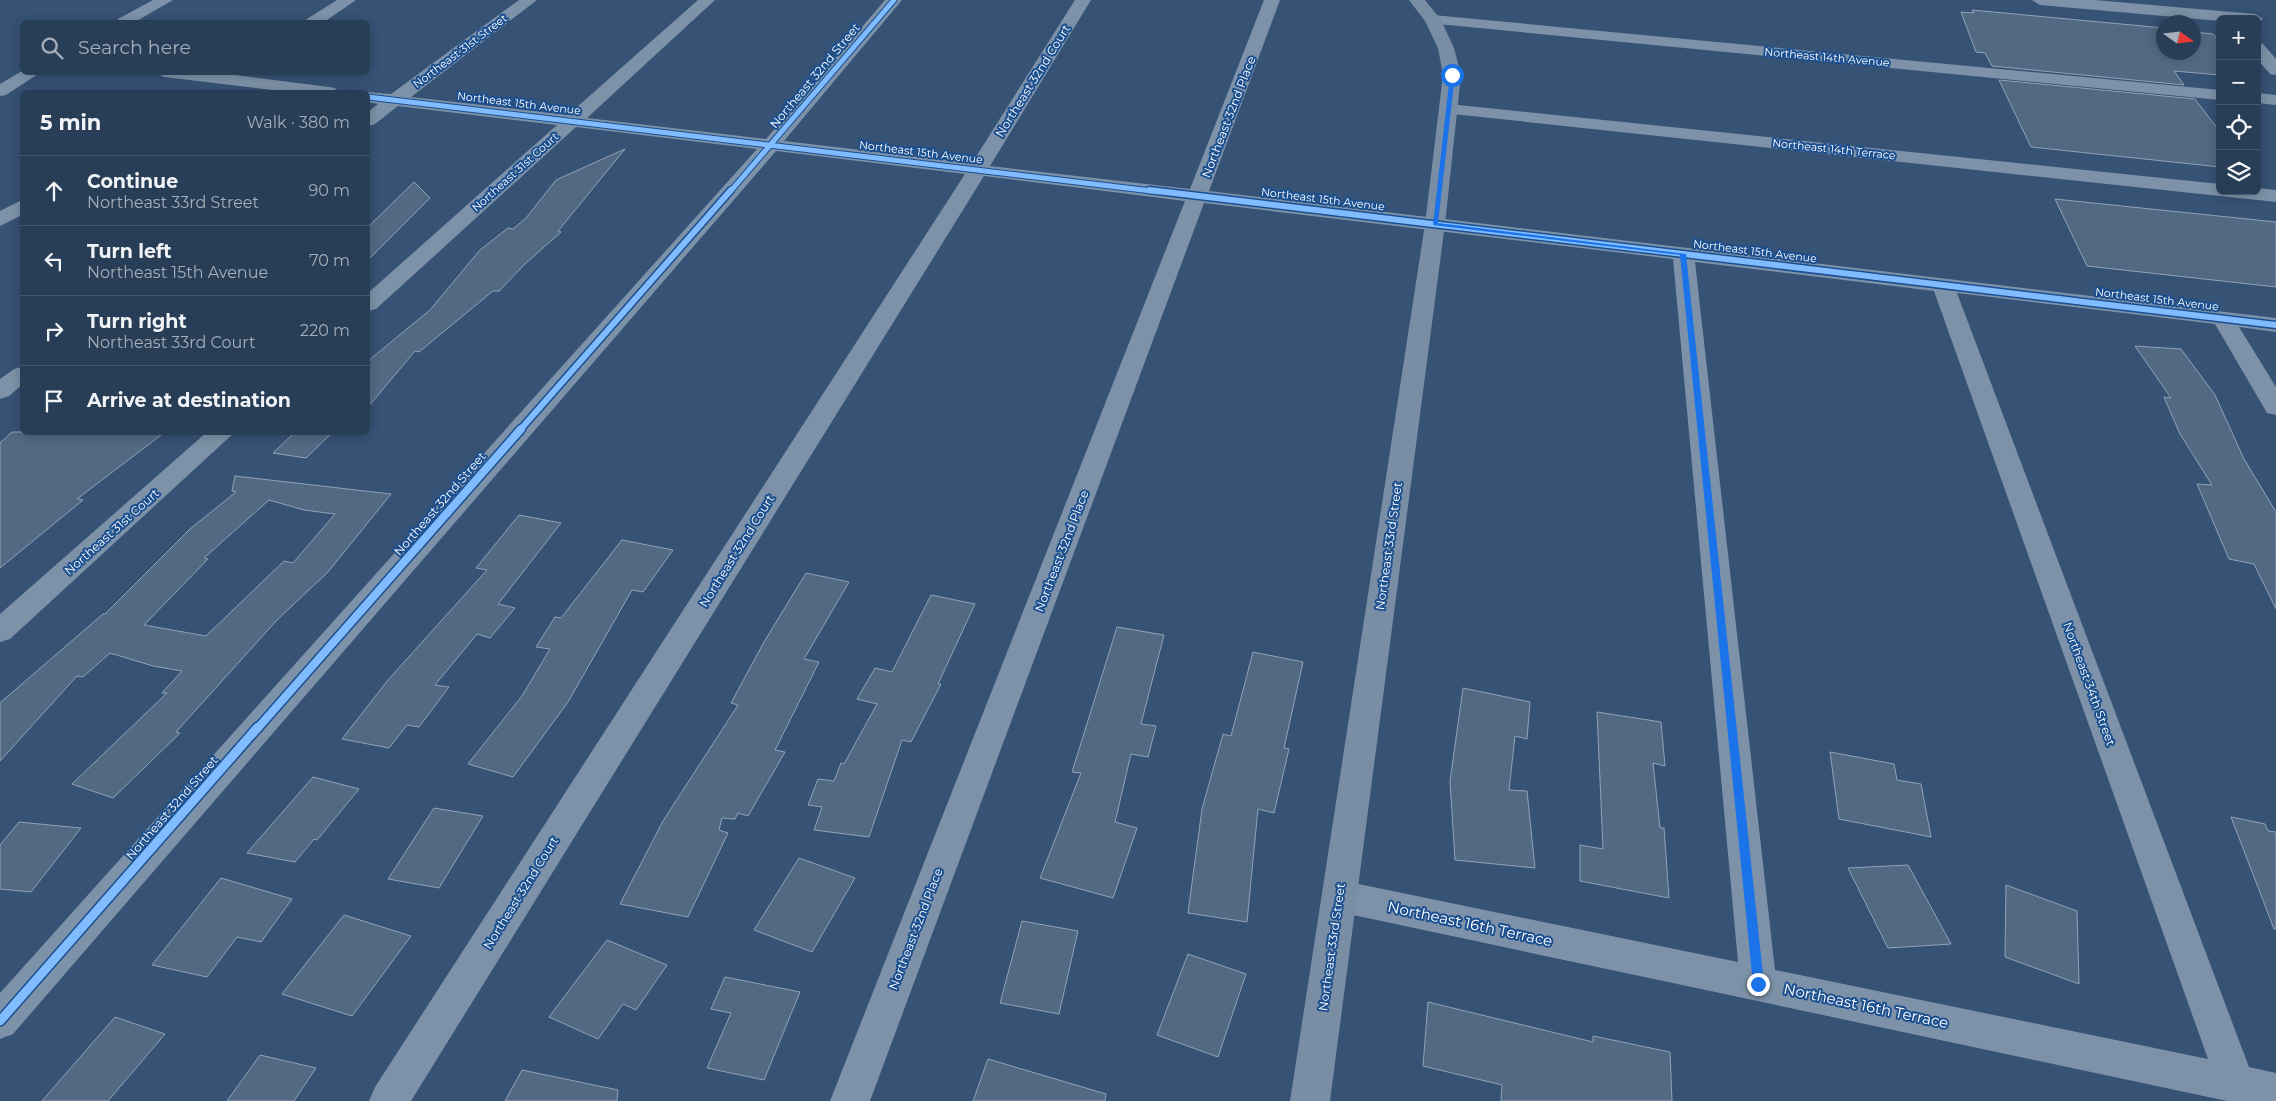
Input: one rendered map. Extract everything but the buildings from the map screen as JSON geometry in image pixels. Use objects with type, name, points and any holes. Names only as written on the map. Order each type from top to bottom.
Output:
[{"type":"street","points":[[128,20],[165,0]]},
{"type":"street","points":[[316,20],[348,0]]},
{"type":"street","name":"Northeast 31st Street","points":[[370,118],[529,0]]},
{"type":"street","name":"Northeast 31st Court","points":[[370,302],[707,0]]},
{"type":"street","name":"Northeast 32nd Street","points":[[0,1021],[771,145],[894,0]]},
{"type":"street","name":"Northeast 32nd Court","points":[[389,1101],[978,170],[1083,0]]},
{"type":"street","name":"Northeast 32nd Place","points":[[850,1101],[1199,195],[1272,0]]},
{"type":"street","name":"Northeast 33rd Street","points":[[1310,1101],[1435,224],[1449,109],[1452,75],[1446,48],[1433,20],[1417,0]]},
{"type":"street","points":[[2040,0],[2216,17]]},
{"type":"street","points":[[2216,0],[2228,15]]},
{"type":"street","name":"Northeast 14th Avenue","points":[[1433,20],[2216,95]]},
{"type":"street","points":[[2261,53],[2276,70]]},
{"type":"street","points":[[0,90],[28,75]]},
{"type":"street","points":[[213,75],[316,90]]},
{"type":"street","points":[[206,90],[229,76]]},
{"type":"street","name":"Northeast 15th Avenue","points":[[370,97],[2276,325]]},
{"type":"street","points":[[2261,98],[2276,100]]},
{"type":"street","name":"Northeast 14th Terrace","points":[[1449,109],[2216,190]]},
{"type":"street","points":[[2261,194],[2276,196]]},
{"type":"street","points":[[0,220],[20,207]]},
{"type":"street","points":[[1683,254],[1758,984]]},
{"type":"street","name":"Northeast 34th Street","points":[[1943,285],[2236,1083]]},
{"type":"street","points":[[2222,318],[2276,408]]},
{"type":"street","points":[[0,390],[20,375]]},
{"type":"street","name":"Northeast 31st Court","points":[[0,631],[220,435]]},
{"type":"street","name":"Northeast 16th Terrace","points":[[1339,896],[2276,1092]]},
{"type":"cycle path","points":[[0,1021],[771,145],[894,0]]},
{"type":"cycle path","points":[[370,97],[2276,325]]},
{"type":"route","points":[[1452,75],[1435,224],[1683,254],[1758,984]]}]
